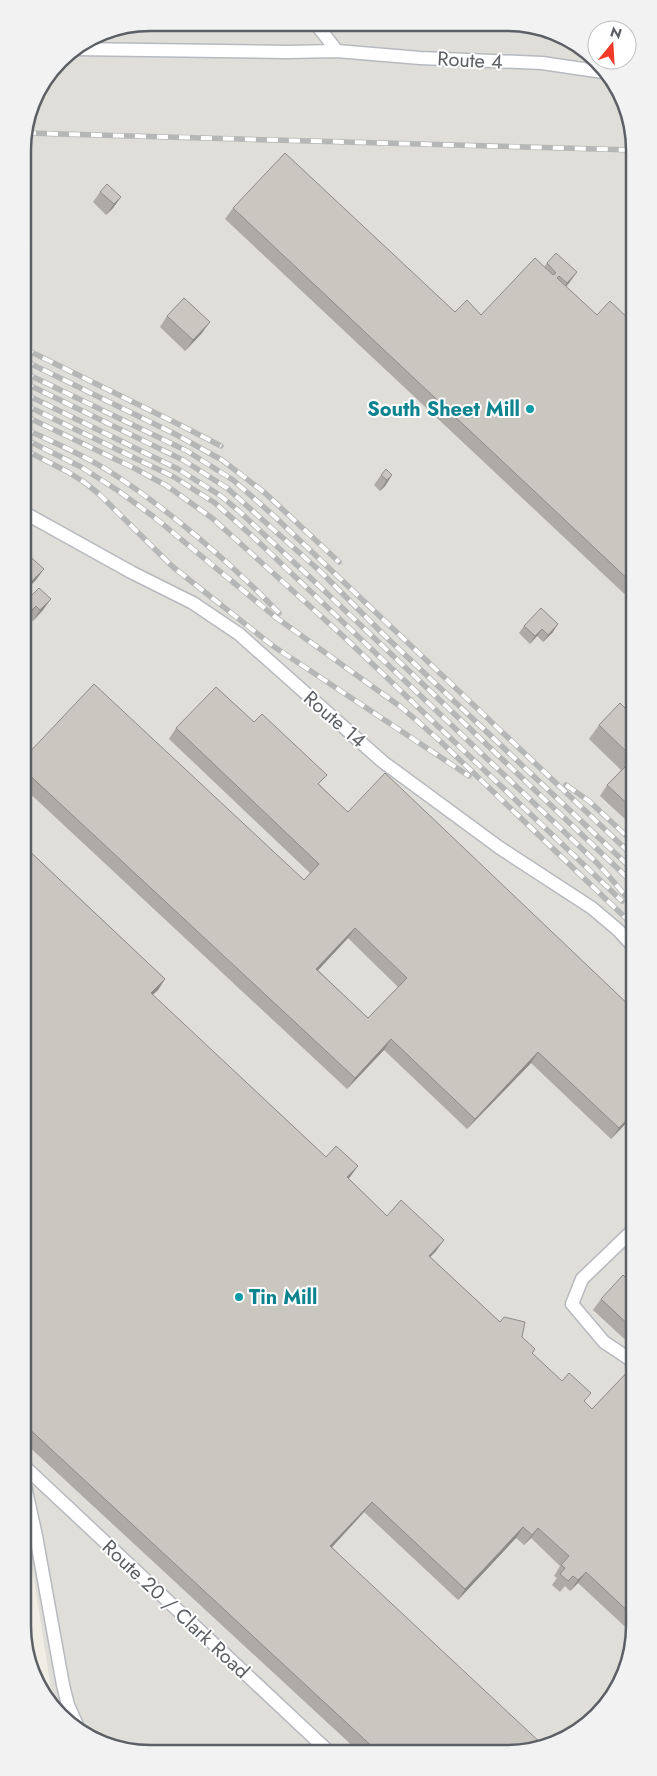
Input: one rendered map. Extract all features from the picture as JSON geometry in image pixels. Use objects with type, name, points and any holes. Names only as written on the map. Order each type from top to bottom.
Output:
[{"type":"street","points":[[321,31],[337,51]]},
{"type":"street","name":"Route 4","points":[[87,49],[337,51],[420,58],[542,63],[595,71]]},
{"type":"street","name":"Route 14","points":[[32,517],[131,572],[193,603],[239,634],[384,762],[500,848],[592,908],[625,938]]},
{"type":"street","points":[[625,1237],[582,1279],[572,1304],[604,1342],[625,1356]]},
{"type":"street","name":"Route 20 / Clark Road","points":[[31,1473],[322,1745]]},
{"type":"street","points":[[31,1514],[63,1685],[73,1716]]},
{"type":"lane","points":[[97,44],[101,50]]},
{"type":"shaded area","points":[[507,31],[522,32],[545,38],[573,51],[587,63],[587,70],[594,70],[601,78],[617,105],[625,135],[626,150],[625,1634],[617,1671],[601,1698],[573,1725],[538,1741],[507,1745],[150,1745],[112,1738],[84,1725],[66,1710],[54,1696],[51,1688],[31,1560],[32,142],[35,119],[51,84],[66,66],[84,51],[105,40],[135,32]]},
{"type":"building","name":"South Sheet Mill","points":[[285,153],[455,312],[467,300],[481,315],[535,258],[553,275],[556,273],[547,263],[556,253],[577,272],[567,283],[559,276],[557,278],[597,315],[610,301],[626,316],[626,577],[233,208]]},
{"type":"building","points":[[107,184],[121,197],[114,204],[100,192]]},
{"type":"building","points":[[184,298],[210,322],[193,340],[167,316]]},
{"type":"building","points":[[386,469],[392,475],[387,480],[381,475]]},
{"type":"building","points":[[32,558],[44,569],[32,581]]},
{"type":"building","points":[[39,588],[51,599],[40,610],[36,606],[32,610],[32,595]]},
{"type":"building","points":[[541,608],[558,624],[548,635],[542,629],[535,636],[524,626]]},
{"type":"building","points":[[94,684],[304,880],[319,864],[176,728],[216,687],[254,722],[262,714],[327,775],[318,784],[348,812],[385,773],[625,1002],[625,1121],[619,1128],[538,1052],[475,1119],[391,1039],[355,1078],[32,777],[32,750]],"holes":[[[355,928],[407,978],[368,1018],[316,969]]]},
{"type":"building","points":[[620,703],[626,709],[626,751],[599,725]]},
{"type":"building","points":[[626,766],[626,802],[607,785]]},
{"type":"building","name":"Tin Mill","points":[[32,853],[165,979],[151,993],[326,1157],[336,1146],[358,1166],[347,1177],[387,1216],[401,1200],[444,1240],[429,1256],[500,1322],[504,1317],[525,1322],[522,1337],[535,1349],[532,1353],[562,1381],[569,1373],[591,1393],[584,1401],[592,1409],[625,1374],[625,1609],[586,1572],[578,1580],[573,1576],[568,1581],[560,1574],[565,1568],[561,1565],[569,1556],[538,1528],[532,1535],[523,1527],[465,1589],[372,1502],[330,1546],[538,1741],[507,1745],[371,1745],[31,1431]]},
{"type":"building","points":[[623,1275],[625,1277],[625,1322],[601,1299]]},
{"type":"railway","points":[[33,133],[626,150]]},
{"type":"railway","points":[[32,352],[221,446]]},
{"type":"railway","points":[[32,364],[175,434],[222,460],[265,493],[339,562]]},
{"type":"railway","points":[[32,376],[187,451],[233,480],[274,516],[626,849]]},
{"type":"railway","points":[[32,386],[183,460],[227,488],[322,573],[383,634],[626,863]]},
{"type":"railway","points":[[32,397],[178,469],[221,496],[315,582],[626,876]]},
{"type":"railway","points":[[32,408],[174,477],[215,503],[596,862],[625,896]]},
{"type":"railway","points":[[32,419],[136,469],[167,486],[212,518],[343,636],[622,901]]},
{"type":"railway","points":[[32,432],[90,460],[155,503],[241,575],[279,613]]},
{"type":"railway","points":[[32,442],[81,467],[117,490],[154,517],[274,616],[401,707],[440,741],[625,918]]},
{"type":"railway","points":[[32,453],[84,482],[99,494],[173,567],[273,646],[469,776]]},
{"type":"railway","points":[[566,785],[589,801],[626,835]]},
{"type":"place","name":"South Sheet Mill","points":[[530,409]]},
{"type":"place","name":"Tin Mill","points":[[239,1297]]}]
